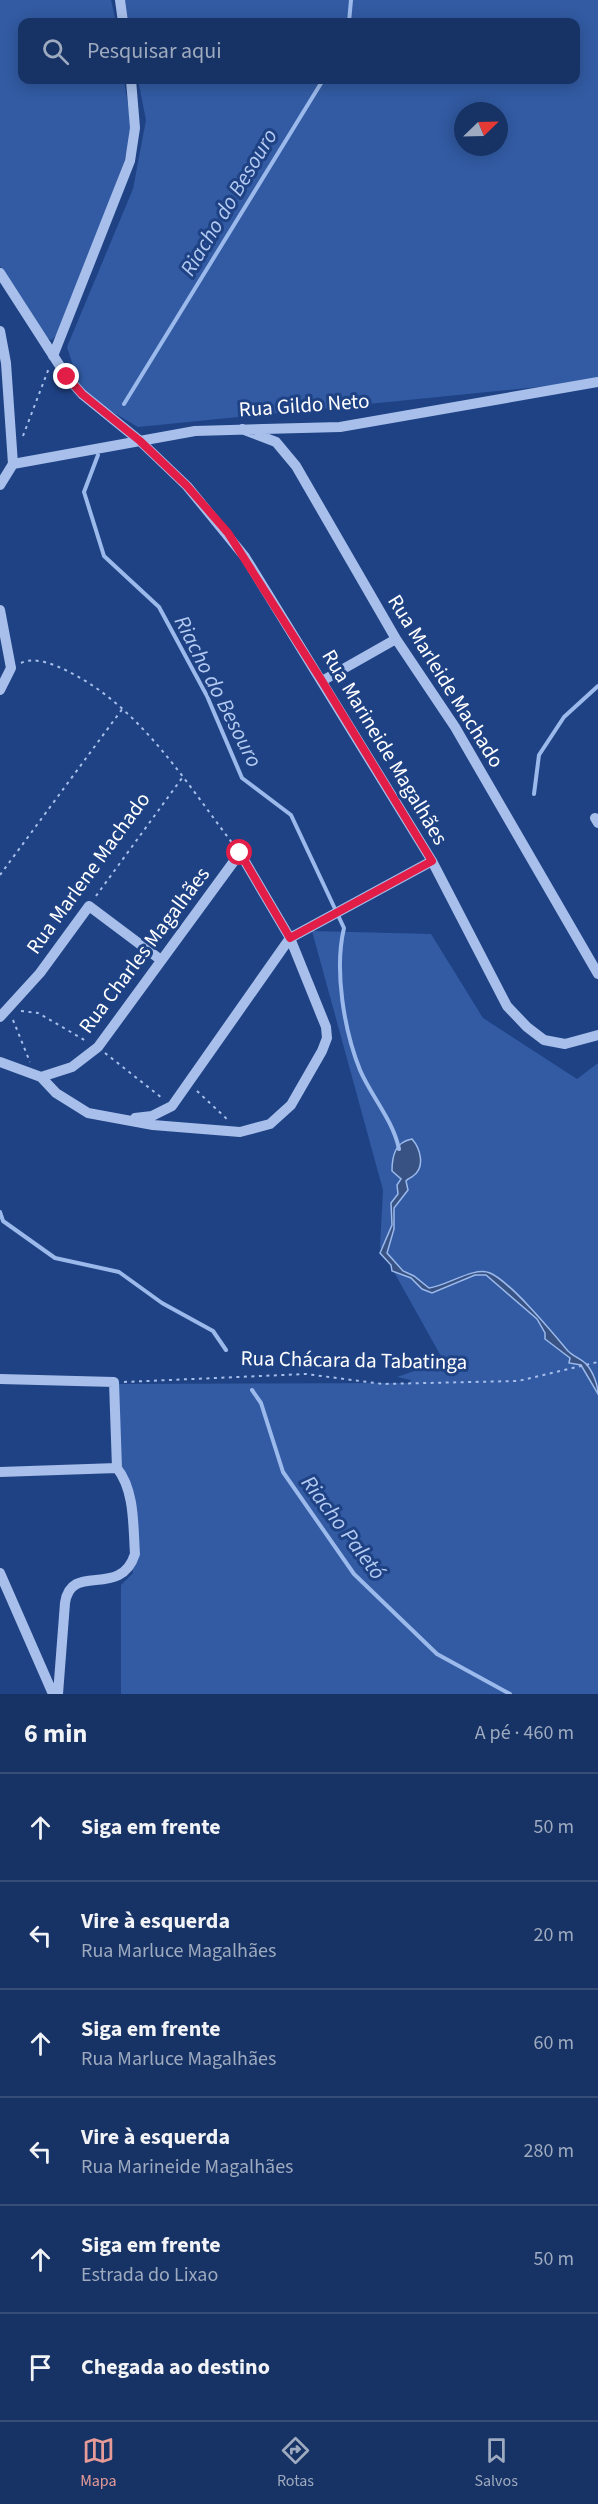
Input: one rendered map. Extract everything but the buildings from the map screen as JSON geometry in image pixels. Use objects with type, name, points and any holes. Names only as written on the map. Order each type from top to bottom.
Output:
[{"type":"street","points":[[120,0],[122,18]]},
{"type":"street","points":[[53,356],[130,161],[135,128],[131,84]]},
{"type":"street","name":"Rua Marineide Magalhães","points":[[0,273],[67,377],[82,394],[140,441],[187,486],[228,533],[432,861],[507,1006],[527,1027],[544,1040],[565,1044],[598,1035]]},
{"type":"street","points":[[0,331],[6,363],[13,464],[0,485]]},
{"type":"street","name":"Rua Gildo Neto","points":[[13,464],[195,430],[340,427],[598,381]]},
{"type":"street","name":"Rua Marleide Machado","points":[[242,429],[264,436],[284,448],[396,639],[455,727],[598,974]]},
{"type":"street","points":[[0,610],[5,668],[0,690]]},
{"type":"street","points":[[322,681],[396,639]]},
{"type":"street","points":[[0,1062],[41,1077],[56,1093],[88,1113],[123,1120],[190,1130],[240,1132],[270,1124],[281,1117],[291,1105],[327,1038],[321,1011],[290,938],[240,853]]},
{"type":"street","name":"Rua Charles Magalhães","points":[[41,1077],[72,1067],[98,1047],[240,853]]},
{"type":"street","points":[[123,1120],[164,1112],[172,1106],[290,938],[432,861]]},
{"type":"street","points":[[89,906],[161,960]]},
{"type":"street","name":"Rua Marlene Machado","points":[[0,1017],[40,973],[89,906]]},
{"type":"street","points":[[0,1379],[114,1382],[117,1468],[125,1478],[129,1491],[135,1554],[129,1569],[117,1578],[80,1581],[69,1590],[65,1603],[58,1694]]},
{"type":"street","points":[[0,1472],[117,1468]]},
{"type":"street","points":[[0,1573],[53,1694]]},
{"type":"path","points":[[21,442],[53,356]]},
{"type":"path","points":[[5,668],[26,660],[52,664],[108,695],[123,708],[182,778],[240,853]]},
{"type":"path","points":[[0,875],[123,708]]},
{"type":"path","name":"Rua Marlene Machado","points":[[89,906],[182,778]]},
{"type":"path","points":[[9,1009],[26,1055],[41,1077]]},
{"type":"path","points":[[189,1083],[240,1132]]},
{"type":"path","name":"Rua Chácara da Tabatinga","points":[[114,1382],[306,1374],[383,1384],[518,1381],[598,1362]]},
{"type":"shaded area","points":[[0,0],[111,0],[115,18],[18,18],[18,84],[125,84],[132,130],[124,162],[62,328],[52,340],[46,338],[0,266]]},
{"type":"shaded area","points":[[122,0],[598,0],[598,381],[138,427],[82,394],[67,347],[133,189],[146,120],[139,84],[580,84],[580,18],[126,18]]},
{"type":"shaded area","points":[[312,931],[431,934],[483,1018],[577,1079],[598,1063],[598,1694],[121,1694],[121,1585],[133,1573],[124,1469],[119,1463],[117,1384],[410,1383],[411,1380],[397,1377],[423,1368],[447,1367],[380,1247],[383,1190]]},
{"type":"shaded area","points":[[412,1139],[419,1152],[421,1163],[417,1172],[406,1181],[408,1190],[394,1208],[394,1229],[387,1253],[403,1271],[414,1276],[429,1288],[476,1272],[490,1273],[499,1278],[531,1308],[568,1351],[587,1365],[595,1379],[598,1394],[581,1365],[569,1363],[570,1358],[545,1339],[545,1333],[537,1319],[486,1275],[475,1275],[432,1293],[422,1289],[411,1278],[392,1271],[391,1265],[380,1253],[392,1225],[391,1203],[398,1194],[397,1185],[401,1179],[392,1171],[393,1160],[398,1146]]},
{"type":"waterway","name":"Riacho do Besouro","points":[[349,18],[351,0]]},
{"type":"waterway","name":"Riacho do Besouro","points":[[124,404],[321,84]]},
{"type":"waterway","name":"Riacho do Besouro","points":[[98,455],[84,492],[104,556],[159,607],[207,696],[242,778],[291,815],[344,928],[340,981],[349,1037],[360,1070],[392,1128],[399,1149]]},
{"type":"waterway","points":[[534,794],[539,755],[564,717],[598,686]]},
{"type":"waterway","name":"Riacho Paletó","points":[[0,1212],[3,1221],[55,1258],[119,1272],[162,1303],[213,1331],[226,1350]]},
{"type":"waterway","name":"Riacho Paletó","points":[[252,1390],[261,1403],[283,1472],[354,1574],[437,1654],[510,1694]]},
{"type":"route","points":[[67,377],[82,394],[140,441],[187,486],[228,533],[432,861],[290,938],[240,853]]}]
